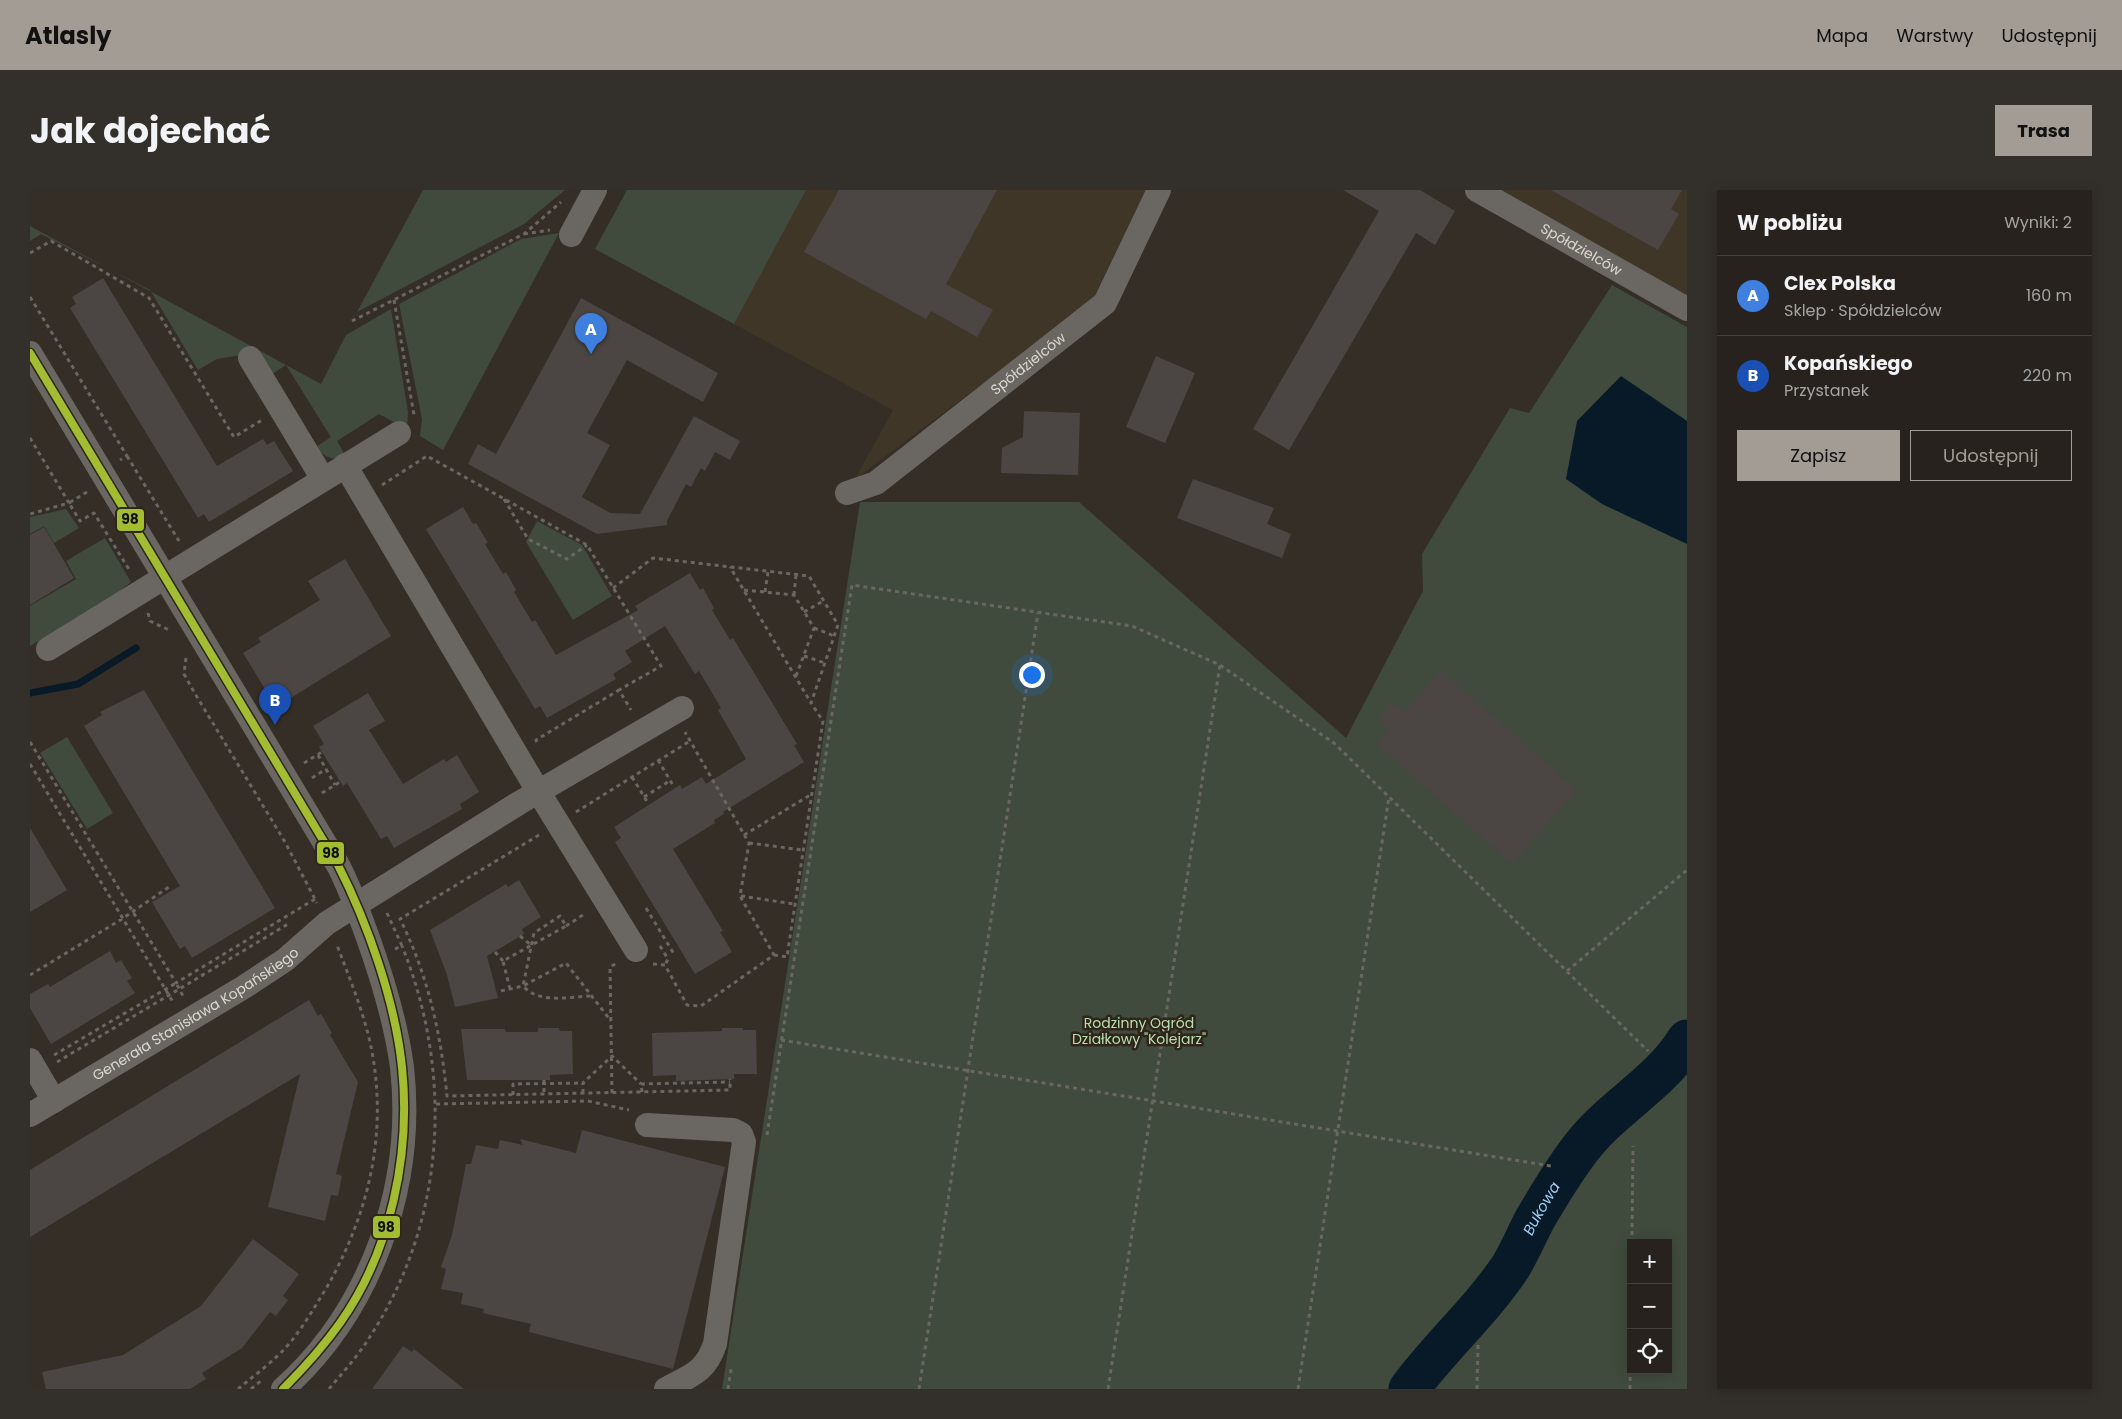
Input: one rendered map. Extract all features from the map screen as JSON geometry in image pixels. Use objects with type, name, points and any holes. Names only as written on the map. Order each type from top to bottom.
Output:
[{"type":"street","points":[[571,235],[595,190]]},
{"type":"street","name":"Spółdzielców","points":[[847,492],[876,483],[1105,303],[1159,190]]},
{"type":"street","name":"Spółdzielców","points":[[1477,190],[1687,309]]},
{"type":"street","points":[[30,353],[338,864],[356,906],[383,984],[397,1039],[404,1096],[400,1164],[384,1235],[363,1284],[329,1339],[276,1381]]},
{"type":"street","points":[[250,358],[323,479]]},
{"type":"street","points":[[48,649],[399,433]]},
{"type":"street","points":[[345,465],[557,823],[642,957]]},
{"type":"street","name":"Generała Stanisława Kopańskiego","points":[[30,1115],[285,960],[316,930],[538,791],[678,710]]},
{"type":"street","points":[[34,1067],[54,1101]]},
{"type":"street","points":[[648,1126],[733,1130],[741,1134],[744,1142],[715,1344],[710,1360],[699,1371],[666,1389]]},
{"type":"path","points":[[352,321],[524,234],[567,196]]},
{"type":"path","points":[[30,253],[50,241],[149,298],[234,437],[264,419]]},
{"type":"path","points":[[30,298],[191,561]]},
{"type":"path","points":[[394,300],[414,415],[399,433]]},
{"type":"path","points":[[30,438],[80,521],[94,513],[142,591]]},
{"type":"path","points":[[30,514],[69,503],[127,456]]},
{"type":"path","points":[[364,496],[427,456],[587,545],[661,666],[536,740],[541,748]]},
{"type":"path","points":[[503,498],[528,539],[567,559],[587,545]]},
{"type":"path","points":[[614,588],[653,558],[809,576],[838,626],[811,703]]},
{"type":"path","points":[[612,1093],[610,967],[642,957],[665,965],[688,1005],[701,1006],[774,955],[786,957],[823,721],[730,567]]},
{"type":"path","points":[[765,592],[768,572]]},
{"type":"path","points":[[796,575],[794,595],[804,612],[814,628],[834,636]]},
{"type":"path","points":[[766,1137],[852,585],[1132,626],[1220,665],[1334,743],[1648,1051]]},
{"type":"path","points":[[744,590],[794,595]]},
{"type":"path","points":[[804,612],[823,601]]},
{"type":"path","points":[[919,1389],[1038,613]]},
{"type":"path","points":[[150,621],[171,631]]},
{"type":"path","points":[[796,676],[814,628]]},
{"type":"path","points":[[185,651],[184,674],[285,842],[318,906]]},
{"type":"path","points":[[804,656],[825,663]]},
{"type":"path","points":[[1108,1389],[1220,665]]},
{"type":"path","points":[[619,690],[642,731]]},
{"type":"path","points":[[678,710],[690,741],[748,843],[740,896],[774,955]]},
{"type":"path","points":[[641,1084],[730,1081],[730,1090],[447,1096],[443,1056],[432,1002],[413,944],[400,918],[580,810],[690,741]]},
{"type":"path","points":[[30,742],[176,983],[315,899]]},
{"type":"path","points":[[299,766],[322,752]]},
{"type":"path","points":[[318,755],[335,784]]},
{"type":"path","points":[[658,760],[674,787]]},
{"type":"path","points":[[30,764],[185,1022]]},
{"type":"path","points":[[308,780],[326,769]]},
{"type":"path","points":[[632,777],[648,803]]},
{"type":"path","points":[[559,779],[585,818]]},
{"type":"path","points":[[644,797],[671,780]]},
{"type":"path","points":[[317,796],[340,782]]},
{"type":"path","points":[[744,835],[812,794]]},
{"type":"path","points":[[1298,1389],[1389,797]]},
{"type":"path","points":[[748,843],[803,850]]},
{"type":"path","points":[[1567,971],[1687,870]]},
{"type":"path","points":[[30,975],[122,919],[169,887]]},
{"type":"path","points":[[740,896],[794,904]]},
{"type":"path","points":[[640,912],[647,907],[675,953],[668,959],[665,965]]},
{"type":"path","points":[[503,961],[531,946],[566,926],[560,916],[534,933],[531,946],[523,986]]},
{"type":"path","points":[[34,1067],[169,995],[294,920]]},
{"type":"path","points":[[520,936],[531,946]]},
{"type":"path","points":[[238,1389],[288,1344],[308,1319],[349,1245],[364,1205],[372,1174],[378,1110],[370,1043],[352,981],[334,937],[342,943]]},
{"type":"path","points":[[658,943],[668,959]]},
{"type":"path","points":[[495,952],[503,961],[510,989]]},
{"type":"path","points":[[501,991],[523,986],[566,963],[611,1021]]},
{"type":"path","points":[[523,986],[527,990],[546,998],[590,996]]},
{"type":"path","points":[[781,1040],[1551,1166]]},
{"type":"path","points":[[513,1095],[513,1082],[583,1083],[612,1056]]},
{"type":"path","points":[[612,1056],[641,1084],[642,1092]]},
{"type":"path","points":[[544,1082],[544,1094]]},
{"type":"path","points":[[683,1082],[684,1091]]},
{"type":"path","points":[[583,1083],[583,1093]]},
{"type":"path","points":[[436,1104],[588,1101],[629,1110],[648,1126]]},
{"type":"path","points":[[1632,1239],[1633,1146]]},
{"type":"path","points":[[1630,1389],[1631,1329]]},
{"type":"path","points":[[1476,1389],[1478,1345]]},
{"type":"path","points":[[728,1389],[732,1360]]},
{"type":"path","points":[[251,1389],[276,1381]]},
{"type":"shaded area","points":[[806,190],[1146,190],[1092,302],[855,479],[893,410],[734,324]]},
{"type":"shaded area","points":[[1500,190],[1687,190],[1687,297]]},
{"type":"green space","points":[[423,190],[565,190],[524,224],[357,312]]},
{"type":"green space","points":[[627,190],[806,190],[734,324],[595,249]]},
{"type":"green space","points":[[30,226],[110,270],[41,234],[30,241]]},
{"type":"green space","points":[[559,233],[443,450],[420,436],[422,419],[399,304],[521,239]]},
{"type":"green space","points":[[110,270],[150,290],[151,292]]},
{"type":"green space","name":"Rodzinny Ogród Działkowy \"Kolejarz\"","points":[[1612,285],[1687,327],[1687,1026],[1665,1055],[1591,1125],[1571,1148],[1493,1273],[1396,1389],[722,1389],[860,502],[1079,502],[1346,738],[1423,591],[1422,554],[1510,408],[1529,413]]},
{"type":"green space","points":[[151,292],[286,365],[272,374],[259,352],[217,359],[198,370]]},
{"type":"green space","points":[[391,309],[408,412],[407,429],[379,414],[337,441],[345,455],[333,458],[322,453],[316,447],[331,437],[286,365],[321,384],[346,335]]},
{"type":"green space","points":[[66,509],[79,528],[54,543],[44,526],[30,534],[30,517]]},
{"type":"green space","points":[[537,521],[582,545],[612,596],[573,620],[526,542]]},
{"type":"green space","points":[[105,538],[131,582],[118,593],[30,646],[30,606],[76,579],[66,561]]},
{"type":"green space","points":[[67,737],[113,813],[87,829],[40,753]]},
{"type":"green space","points":[[1687,1060],[1687,1389],[1426,1389],[1517,1283],[1581,1174],[1604,1143]]},
{"type":"water","points":[[1621,376],[1687,421],[1687,544],[1602,504],[1566,479],[1577,421]]},
{"type":"building","points":[[839,190],[997,190],[946,284],[993,310],[977,337],[931,311],[926,319],[804,252]]},
{"type":"building","points":[[1343,190],[1420,190],[1455,211],[1435,245],[1416,233],[1289,450],[1253,429],[1379,211]]},
{"type":"building","points":[[1551,190],[1682,190],[1671,209],[1679,214],[1658,250]]},
{"type":"building","points":[[103,278],[217,466],[263,439],[267,445],[274,441],[293,471],[209,522],[204,514],[198,518],[70,308],[76,304],[72,297]]},
{"type":"building","points":[[581,298],[718,373],[703,402],[627,360],[587,433],[610,445],[582,497],[610,513],[640,514],[694,416],[740,441],[730,460],[715,452],[705,471],[701,468],[691,487],[686,484],[667,521],[667,525],[597,534],[468,464],[478,444],[496,454]]},
{"type":"building","points":[[1156,356],[1195,373],[1165,443],[1126,427]]},
{"type":"building","points":[[1024,411],[1080,413],[1078,475],[1001,473],[1002,448],[1023,437]]},
{"type":"building","points":[[1193,479],[1274,508],[1267,524],[1291,534],[1282,558],[1177,518]]},
{"type":"building","points":[[463,507],[473,524],[476,523],[488,543],[485,544],[503,574],[506,572],[516,590],[514,592],[532,622],[535,620],[556,655],[638,610],[635,606],[690,573],[700,590],[703,588],[714,608],[712,610],[730,640],[733,638],[797,744],[794,745],[804,762],[723,812],[724,814],[714,820],[715,823],[673,849],[723,931],[720,932],[732,952],[695,974],[615,842],[621,838],[614,827],[680,785],[682,789],[702,777],[706,784],[746,759],[718,710],[721,708],[699,671],[695,674],[665,626],[625,651],[632,662],[613,674],[616,679],[547,718],[540,706],[535,709],[426,529]]},
{"type":"building","points":[[44,527],[74,578],[30,605],[30,535]]},
{"type":"building","points":[[345,559],[391,636],[276,707],[243,653],[261,642],[258,638],[320,600],[308,581]]},
{"type":"building","points":[[1441,670],[1577,790],[1512,864],[1376,744],[1388,730],[1378,720],[1389,702],[1405,711]]},
{"type":"building","points":[[144,690],[275,908],[192,958],[185,946],[180,949],[152,902],[180,886],[84,726],[102,715],[100,712]]},
{"type":"building","points":[[368,693],[385,721],[369,730],[403,784],[444,759],[446,762],[457,755],[479,792],[460,804],[462,809],[394,848],[387,836],[381,839],[347,783],[343,786],[319,747],[324,744],[313,726]]},
{"type":"building","points":[[30,828],[67,890],[30,912]]},
{"type":"building","points":[[519,880],[541,917],[522,929],[524,934],[487,956],[498,998],[455,1007],[447,975],[430,930],[506,884],[508,887]]},
{"type":"building","points":[[110,951],[116,963],[121,960],[132,978],[127,981],[135,993],[51,1044],[30,1008],[30,994],[48,984],[50,987]]},
{"type":"building","points":[[309,1000],[318,1016],[321,1014],[332,1033],[330,1035],[358,1082],[336,1174],[342,1176],[338,1196],[331,1195],[325,1221],[268,1207],[300,1074],[30,1237],[30,1170]]},
{"type":"building","points":[[538,1028],[559,1028],[560,1031],[572,1031],[573,1074],[550,1075],[550,1080],[467,1080],[461,1029],[505,1029],[506,1032],[538,1032]]},
{"type":"building","points":[[722,1028],[756,1030],[757,1074],[734,1074],[734,1079],[676,1081],[676,1075],[653,1076],[652,1033],[722,1031]]},
{"type":"building","points":[[582,1130],[725,1167],[673,1369],[529,1332],[531,1324],[483,1313],[484,1309],[461,1304],[463,1293],[441,1289],[446,1269],[441,1267],[452,1235],[466,1164],[471,1164],[476,1145],[498,1149],[500,1140],[523,1145],[520,1139],[576,1153]]},
{"type":"building","points":[[253,1239],[299,1274],[283,1296],[288,1300],[276,1316],[270,1312],[242,1348],[202,1373],[206,1379],[190,1389],[46,1389],[42,1372],[123,1355],[201,1306]]},
{"type":"building","points":[[403,1346],[412,1352],[414,1349],[464,1389],[372,1389]]},
{"type":"waterway","points":[[30,693],[78,684],[136,648]]},
{"type":"waterway","name":"Bukowa","points":[[1409,1389],[1474,1313],[1511,1266],[1535,1219],[1581,1148],[1606,1120],[1663,1070],[1687,1040]]},
{"type":"transit line","name":"98","points":[[30,353],[338,865],[370,937],[387,990],[402,1067],[404,1100],[400,1167],[394,1201],[372,1265],[358,1295],[327,1340],[283,1389]]},
{"type":"place","name":"Clex Polska","points":[[591,354]]},
{"type":"place","name":"Kopańskiego","points":[[275,725]]}]
